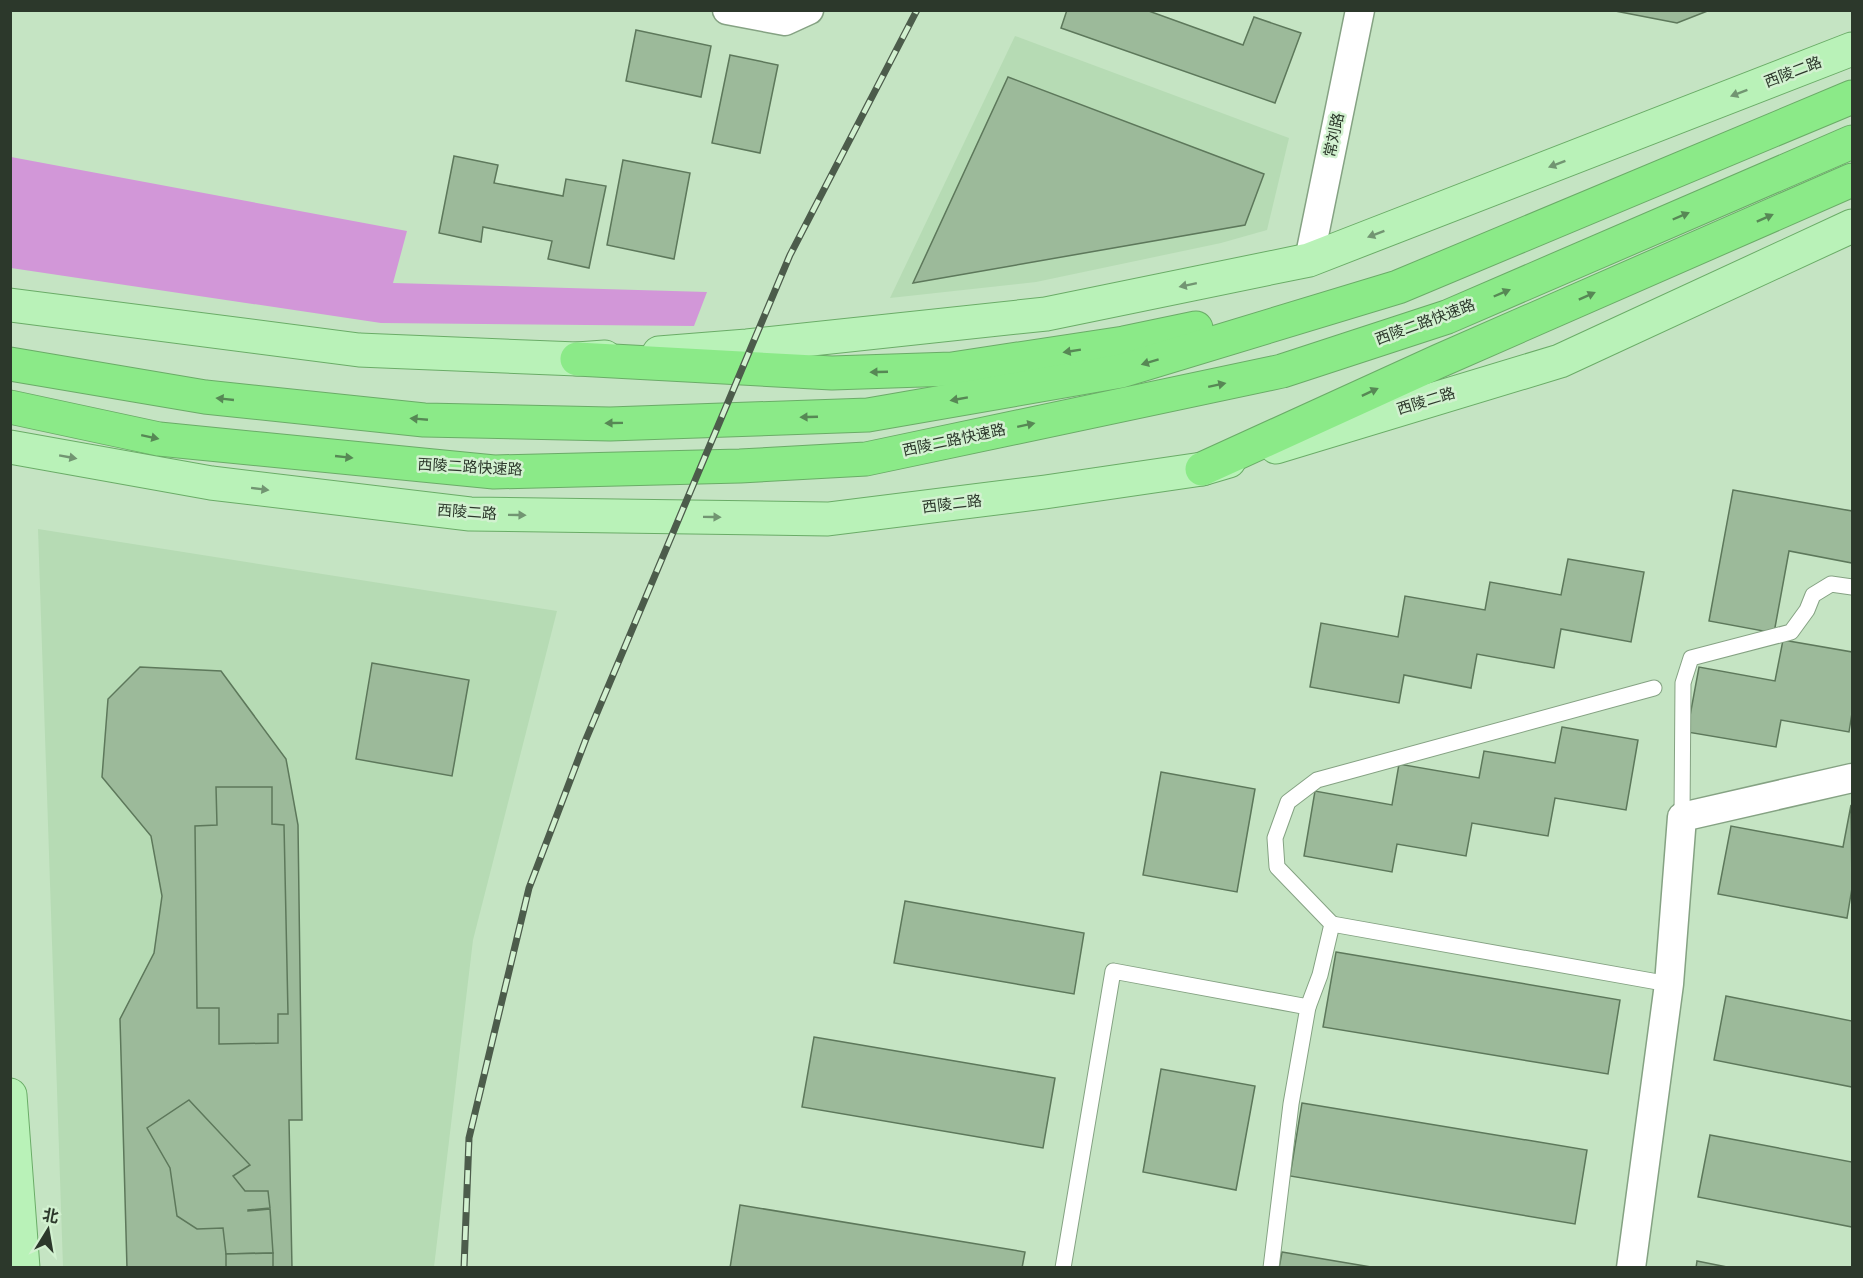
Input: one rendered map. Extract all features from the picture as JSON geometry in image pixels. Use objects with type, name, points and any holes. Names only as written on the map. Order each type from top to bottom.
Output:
[{"type":"highway","points":[[10,364],[205,396],[424,420],[610,424],[868,415],[1120,371],[1398,287],[1852,97]]},
{"type":"highway","name":"西陵二路快速路","points":[[10,407],[159,439],[494,472],[740,466],[866,459],[1282,371],[1447,317],[1852,142]]},
{"type":"highway","points":[[1202,469],[1438,361],[1852,180]]},
{"type":"highway","points":[[576,359],[832,373],[952,369],[1124,343],[1398,287]]},
{"type":"main road","name":"西陵二路","points":[[10,305],[359,350],[576,359],[747,346],[1046,314],[1309,260],[1852,49]]},
{"type":"main road","name":"西陵二路","points":[[10,447],[211,483],[470,514],[828,519],[1045,492],[1202,469],[1560,361],[1852,226]]},
{"type":"main road","points":[[10,1095],[23,1268]]},
{"type":"street","points":[[726,10],[785,21],[809,10]]},
{"type":"street","name":"常刘路","points":[[1309,260],[1360,10]]},
{"type":"street","points":[[1631,1268],[1669,984],[1682,817],[1852,778]]},
{"type":"lane","points":[[1682,817],[1683,683],[1691,658],[1791,632],[1807,610],[1813,595],[1831,584],[1852,587]]},
{"type":"lane","points":[[1654,688],[1317,780],[1288,802],[1275,838],[1277,867],[1332,924],[1669,984]]},
{"type":"lane","points":[[1271,1268],[1292,1104],[1308,1007],[1320,975],[1332,924]]},
{"type":"lane","points":[[1063,1268],[1113,971],[1308,1007]]},
{"type":"shaded area","points":[[1015,36],[1289,138],[1267,230],[1221,243],[1036,282],[890,298]]},
{"type":"shaded area","points":[[11,157],[407,231],[393,283],[707,292],[694,326],[381,323],[11,268]]},
{"type":"shaded area","points":[[38,529],[557,611],[473,940],[434,1267],[63,1267]]},
{"type":"building","points":[[1067,10],[1146,10],[1243,45],[1254,17],[1301,33],[1275,103],[1061,28]]},
{"type":"building","points":[[1610,10],[1710,10],[1677,23]]},
{"type":"building","points":[[636,30],[711,46],[701,97],[626,81]]},
{"type":"building","points":[[730,55],[778,65],[760,153],[712,143]]},
{"type":"building","points":[[1008,77],[1264,174],[1245,225],[913,283]]},
{"type":"building","points":[[454,156],[498,165],[494,183],[563,196],[566,179],[606,186],[589,268],[548,259],[552,241],[483,227],[481,242],[439,233]]},
{"type":"building","points":[[623,160],[690,173],[674,259],[607,245]]},
{"type":"building","points":[[1733,490],[1852,511],[1852,563],[1789,551],[1774,633],[1709,621]]},
{"type":"building","points":[[1568,559],[1644,572],[1631,642],[1561,629],[1554,668],[1477,654],[1471,688],[1404,675],[1399,703],[1310,687],[1321,623],[1398,637],[1405,596],[1485,610],[1490,582],[1561,595]]},
{"type":"building","points":[[1783,640],[1852,652],[1852,713],[1849,732],[1781,720],[1776,747],[1687,732],[1699,667],[1775,681]]},
{"type":"building","points":[[372,663],[469,680],[452,776],[356,759]]},
{"type":"building","points":[[140,667],[221,671],[286,759],[298,825],[302,1120],[289,1120],[292,1268],[127,1268],[120,1019],[154,953],[162,896],[151,836],[102,777],[108,699]]},
{"type":"building","points":[[1562,727],[1638,740],[1626,810],[1555,798],[1548,836],[1472,823],[1466,856],[1397,844],[1392,872],[1304,856],[1315,791],[1392,805],[1399,764],[1479,778],[1484,751],[1555,763]]},
{"type":"building","points":[[1161,772],[1255,789],[1237,892],[1143,875]]},
{"type":"building","points":[[216,787],[272,787],[272,824],[284,825],[288,1014],[278,1014],[278,1043],[219,1044],[219,1008],[197,1008],[195,826],[217,825]]},
{"type":"building","points":[[1851,805],[1852,888],[1847,918],[1718,894],[1731,826],[1843,847]]},
{"type":"building","points":[[905,901],[1084,933],[1074,994],[894,963]]},
{"type":"building","points":[[1336,952],[1620,1000],[1608,1074],[1323,1027]]},
{"type":"building","points":[[1726,996],[1852,1021],[1852,1087],[1714,1060]]},
{"type":"building","points":[[814,1037],[1055,1078],[1043,1148],[802,1107]]},
{"type":"building","points":[[1161,1069],[1255,1086],[1236,1190],[1143,1172]]},
{"type":"building","points":[[189,1100],[250,1165],[233,1176],[245,1191],[268,1191],[270,1208],[248,1211],[270,1209],[273,1253],[226,1254],[223,1228],[197,1229],[177,1216],[170,1168],[147,1128]]},
{"type":"building","points":[[1302,1103],[1587,1150],[1575,1224],[1290,1176]]},
{"type":"building","points":[[1710,1135],[1852,1162],[1852,1227],[1698,1197]]},
{"type":"building","points":[[740,1205],[1025,1252],[1022,1268],[730,1268]]},
{"type":"building","points":[[1282,1252],[1377,1268],[1279,1268]]},
{"type":"building","points":[[273,1253],[273,1268],[226,1268],[226,1254]]},
{"type":"building","points":[[1697,1261],[1732,1268],[1696,1268]]},
{"type":"railway","points":[[464,1268],[469,1138],[529,888],[586,739],[790,255],[917,10]]}]
